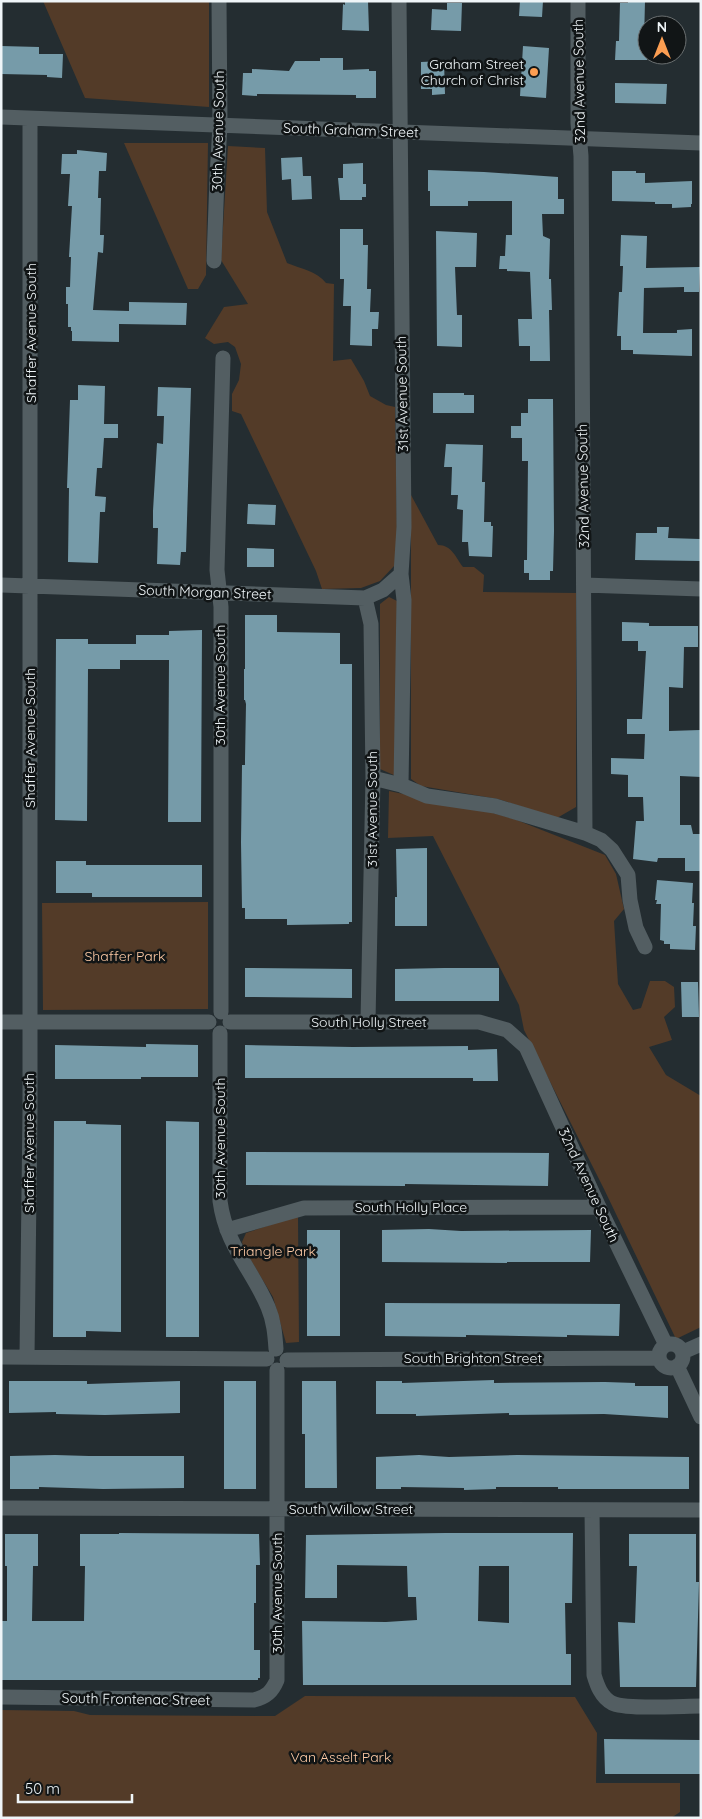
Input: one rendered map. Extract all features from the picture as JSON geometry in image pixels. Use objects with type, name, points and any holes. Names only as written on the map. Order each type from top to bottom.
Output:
[{"type":"street","name":"30th Avenue South","points":[[214,261],[220,125],[219,1]]},
{"type":"street","name":"31st Avenue South","points":[[399,1],[404,527],[401,574],[404,600],[402,786]]},
{"type":"street","name":"32nd Avenue South","points":[[578,1],[584,585],[584,833]]},
{"type":"street","name":"South Graham Street","points":[[1,117],[701,143]]},
{"type":"street","name":"Shaffer Avenue South","points":[[27,1357],[31,586],[30,119]]},
{"type":"street","name":"30th Avenue South","points":[[223,358],[217,570],[220,607],[226,1017]]},
{"type":"street","points":[[365,598],[383,590],[401,574]]},
{"type":"street","name":"South Morgan Street","points":[[1,585],[365,598]]},
{"type":"street","points":[[584,585],[701,590]]},
{"type":"street","name":"31st Avenue South","points":[[365,598],[371,624],[372,778],[368,1021]]},
{"type":"street","points":[[372,778],[402,786],[426,796],[495,806],[601,840],[612,850],[628,875],[630,900],[636,928],[645,947]]},
{"type":"street","points":[[212,1014],[226,1017],[228,1030],[220,1034],[212,1030],[209,1022],[212,1014]]},
{"type":"street","name":"South Holly Street","points":[[226,1017],[479,1022],[507,1030]]},
{"type":"street","points":[[1,1022],[209,1022]]},
{"type":"street","name":"32nd Avenue South","points":[[507,1030],[526,1047],[663,1352]]},
{"type":"street","name":"30th Avenue South","points":[[220,1034],[220,1201],[227,1230],[234,1247],[267,1305],[275,1330],[278,1509],[277,1680],[269,1694]]},
{"type":"street","name":"South Holly Place","points":[[227,1230],[304,1208],[599,1207]]},
{"type":"street","points":[[701,1344],[680,1359],[674,1368],[666,1366],[663,1352],[674,1344],[681,1349],[680,1359],[701,1417]]},
{"type":"street","name":"South Brighton Street","points":[[1,1357],[277,1360],[663,1352]]},
{"type":"street","name":"South Willow Street","points":[[1,1508],[701,1510]]},
{"type":"street","points":[[592,1510],[594,1674],[600,1691],[608,1700],[622,1706],[701,1706]]},
{"type":"street","name":"South Frontenac Street","points":[[1,1697],[254,1700],[269,1694]]},
{"type":"green space","points":[[43,1],[209,1],[209,107],[85,98]]},
{"type":"green space","points":[[124,143],[208,143],[206,275],[198,289],[188,289]]},
{"type":"green space","points":[[228,146],[265,148],[267,212],[287,263],[313,273],[326,283],[334,284],[333,361],[351,359],[364,381],[370,396],[386,405],[395,407],[397,533],[395,565],[380,581],[361,588],[322,589],[316,571],[241,414],[232,411],[232,394],[239,380],[241,364],[235,347],[228,342],[214,344],[205,338],[224,307],[248,304],[221,260]]},
{"type":"green space","points":[[411,495],[438,545],[447,547],[463,567],[474,567],[484,575],[483,592],[576,593],[576,807],[557,818],[498,799],[421,786],[411,779]]},
{"type":"green space","points":[[389,597],[397,601],[396,776],[380,769],[380,604]]},
{"type":"green space","points":[[389,791],[486,811],[514,819],[605,855],[616,874],[624,909],[614,921],[618,984],[633,1010],[641,1008],[650,981],[665,981],[674,987],[675,1007],[664,1017],[672,1040],[649,1047],[666,1075],[701,1096],[701,1327],[676,1339],[604,1189],[524,1030],[519,1005],[433,836],[388,838]]},
{"type":"green space","name":"Shaffer Park","points":[[208,902],[208,1009],[43,1010],[42,903]]},
{"type":"green space","name":"Triangle Park","points":[[298,1217],[299,1342],[286,1343],[273,1297],[244,1249],[242,1242],[246,1233]]},
{"type":"green space","name":"Van Asselt Park","points":[[305,1696],[575,1697],[597,1733],[596,1783],[680,1783],[680,1812],[671,1818],[1,1818],[1,1710],[74,1711],[90,1715],[275,1716]]},
{"type":"building","points":[[345,1],[368,1],[369,31],[342,30],[343,4],[345,5]]},
{"type":"building","points":[[520,1],[543,1],[542,17],[519,16]]},
{"type":"building","points":[[628,1],[645,1],[645,15],[637,15],[637,60],[615,60],[616,41],[619,41],[620,3],[628,3]]},
{"type":"building","points":[[447,3],[462,3],[461,31],[431,30],[432,9],[447,10]]},
{"type":"building","points":[[1,46],[39,47],[39,54],[63,54],[62,78],[47,77],[47,75],[1,74]]},
{"type":"building","name":"Graham Street Church of Christ","points":[[523,46],[549,48],[546,98],[520,96]]},
{"type":"building","points":[[320,58],[343,58],[343,70],[369,69],[369,71],[376,71],[376,98],[356,98],[356,95],[242,95],[243,73],[252,73],[252,69],[289,71],[295,61],[320,61]]},
{"type":"building","points":[[444,61],[445,94],[432,95],[432,89],[421,89],[421,62]]},
{"type":"building","points":[[615,83],[667,84],[666,104],[615,103]]},
{"type":"building","points":[[77,150],[107,153],[106,171],[99,171],[98,198],[101,198],[100,235],[104,235],[103,253],[98,252],[93,310],[129,311],[129,302],[187,303],[186,325],[119,324],[119,342],[72,341],[71,327],[68,327],[68,304],[66,304],[66,287],[70,287],[71,257],[69,257],[72,206],[68,206],[70,174],[61,174],[62,154],[77,154]]},
{"type":"building","points":[[302,157],[303,176],[311,176],[312,199],[292,200],[291,179],[282,180],[281,158]]},
{"type":"building","points":[[363,163],[363,184],[366,184],[366,197],[362,197],[362,200],[340,200],[338,178],[343,178],[343,164]]},
{"type":"building","points":[[428,170],[558,177],[558,199],[564,199],[564,214],[542,214],[543,236],[550,239],[549,279],[551,279],[552,310],[549,310],[550,361],[530,361],[530,346],[519,346],[518,319],[532,319],[530,272],[499,269],[500,256],[505,256],[506,235],[512,235],[512,201],[468,201],[468,206],[430,206]]},
{"type":"building","points":[[612,171],[645,173],[645,183],[692,181],[691,207],[672,208],[672,204],[655,204],[655,202],[612,201]]},
{"type":"building","points":[[340,229],[363,229],[363,245],[368,245],[367,289],[371,289],[370,312],[379,312],[378,329],[372,329],[372,346],[350,345],[351,306],[343,306],[344,279],[340,279]]},
{"type":"building","points":[[436,231],[477,233],[476,267],[455,267],[457,315],[462,315],[462,347],[437,346]]},
{"type":"building","points":[[621,235],[647,236],[646,268],[700,267],[699,292],[684,292],[684,287],[644,288],[643,333],[677,333],[677,330],[692,329],[692,356],[633,354],[633,350],[621,350],[621,336],[617,336],[619,292],[622,292],[623,266],[620,266]]},
{"type":"building","points":[[78,385],[105,386],[104,424],[118,424],[118,438],[104,438],[102,468],[97,468],[95,496],[106,497],[105,512],[100,512],[98,563],[68,562],[69,488],[67,488],[70,400],[78,400]]},
{"type":"building","points":[[158,387],[191,388],[186,552],[181,552],[180,565],[157,564],[158,528],[153,528],[153,511],[157,443],[163,444],[164,416],[157,416]]},
{"type":"building","points":[[433,393],[464,393],[464,395],[474,395],[474,413],[433,413]]},
{"type":"building","points":[[528,399],[553,399],[554,531],[553,571],[550,571],[550,580],[529,580],[529,573],[524,573],[524,560],[527,560],[528,461],[522,461],[522,438],[511,438],[511,426],[521,426],[521,413],[528,413]]},
{"type":"building","points":[[446,444],[483,445],[482,482],[485,482],[484,522],[491,522],[491,526],[493,526],[492,557],[469,556],[468,542],[462,542],[463,510],[457,509],[458,495],[451,495],[452,467],[444,467]]},
{"type":"building","points":[[248,504],[276,505],[275,525],[247,524]]},
{"type":"building","points":[[657,527],[669,527],[668,538],[700,539],[700,561],[635,560],[636,533],[657,533]]},
{"type":"building","points":[[247,548],[274,549],[274,567],[247,567]]},
{"type":"building","points":[[245,615],[277,615],[277,632],[340,633],[340,664],[352,664],[352,922],[349,922],[349,924],[287,925],[287,919],[245,919],[245,908],[242,908],[241,842],[242,765],[245,765]]},
{"type":"building","points":[[622,622],[649,623],[649,626],[698,626],[698,647],[684,647],[683,688],[669,687],[669,731],[700,730],[701,777],[680,776],[680,825],[691,825],[693,834],[701,834],[701,871],[685,871],[685,858],[658,858],[657,862],[633,859],[636,821],[644,821],[643,797],[628,797],[628,775],[611,774],[611,758],[644,759],[645,734],[627,734],[627,719],[642,719],[646,651],[638,651],[638,641],[622,641]]},
{"type":"building","points":[[202,630],[201,822],[168,822],[169,660],[120,660],[120,669],[88,669],[87,821],[55,820],[56,639],[88,639],[88,644],[136,644],[136,635],[169,635],[169,631]]},
{"type":"building","points":[[427,848],[427,926],[395,926],[395,897],[397,897],[396,849]]},
{"type":"building","points":[[56,861],[86,861],[86,865],[202,865],[202,897],[92,897],[92,893],[56,893]]},
{"type":"building","points":[[657,880],[693,883],[693,926],[696,926],[695,950],[670,949],[670,944],[664,944],[664,941],[660,940],[661,904],[656,904],[657,900],[655,900]]},
{"type":"building","points":[[245,968],[352,969],[352,998],[245,997]]},
{"type":"building","points":[[499,968],[499,1001],[395,1001],[395,969]]},
{"type":"building","points":[[681,982],[698,982],[699,1017],[682,1017]]},
{"type":"building","points":[[146,1044],[198,1045],[198,1077],[55,1079],[55,1045],[146,1047]]},
{"type":"building","points":[[245,1045],[353,1047],[468,1046],[468,1050],[497,1049],[498,1081],[473,1081],[473,1078],[245,1078]]},
{"type":"building","points":[[54,1121],[86,1121],[86,1124],[121,1125],[121,1332],[86,1331],[86,1337],[53,1337]]},
{"type":"building","points":[[166,1121],[199,1122],[199,1337],[166,1337]]},
{"type":"building","points":[[246,1152],[549,1153],[548,1186],[405,1184],[405,1186],[246,1185]]},
{"type":"building","points":[[429,1229],[461,1231],[591,1230],[590,1262],[382,1262],[382,1230]]},
{"type":"building","points":[[307,1230],[340,1230],[340,1336],[307,1336]]},
{"type":"building","points":[[385,1303],[620,1304],[619,1336],[385,1336]]},
{"type":"building","points":[[494,1380],[494,1383],[605,1382],[635,1383],[635,1386],[668,1386],[668,1418],[604,1414],[509,1415],[509,1413],[416,1416],[416,1414],[376,1414],[376,1381],[402,1381],[402,1383]]},
{"type":"building","points":[[9,1381],[87,1381],[87,1384],[180,1381],[180,1413],[105,1415],[56,1414],[56,1412],[9,1413]]},
{"type":"building","points":[[224,1381],[256,1381],[256,1489],[224,1489]]},
{"type":"building","points":[[302,1381],[336,1381],[337,1488],[305,1488],[305,1434],[302,1434]]},
{"type":"building","points":[[419,1455],[449,1457],[517,1455],[689,1457],[689,1489],[496,1487],[496,1489],[464,1490],[464,1488],[401,1487],[401,1489],[376,1489],[376,1457]]},
{"type":"building","points":[[10,1456],[184,1456],[184,1488],[103,1489],[39,1487],[39,1489],[10,1489]]},
{"type":"building","points":[[573,1533],[572,1603],[565,1603],[566,1654],[571,1654],[571,1685],[303,1685],[302,1621],[386,1622],[417,1620],[416,1597],[408,1597],[407,1566],[337,1565],[337,1598],[305,1598],[306,1535]],"holes":[[[479,1566],[509,1566],[509,1623],[478,1621]]]},
{"type":"building","points":[[5,1534],[38,1534],[38,1566],[33,1566],[32,1621],[84,1621],[85,1566],[80,1566],[80,1534],[259,1534],[260,1565],[256,1565],[256,1603],[254,1603],[254,1650],[260,1650],[260,1678],[258,1680],[1,1680],[1,1621],[7,1621]]},
{"type":"building","points":[[629,1534],[696,1534],[696,1582],[699,1582],[696,1687],[620,1687],[618,1622],[635,1623],[637,1566],[629,1566]]},
{"type":"building","points":[[604,1739],[701,1740],[701,1774],[605,1774]]},
{"type":"place","name":"Graham Street Church of Christ","points":[[534,72]]}]
